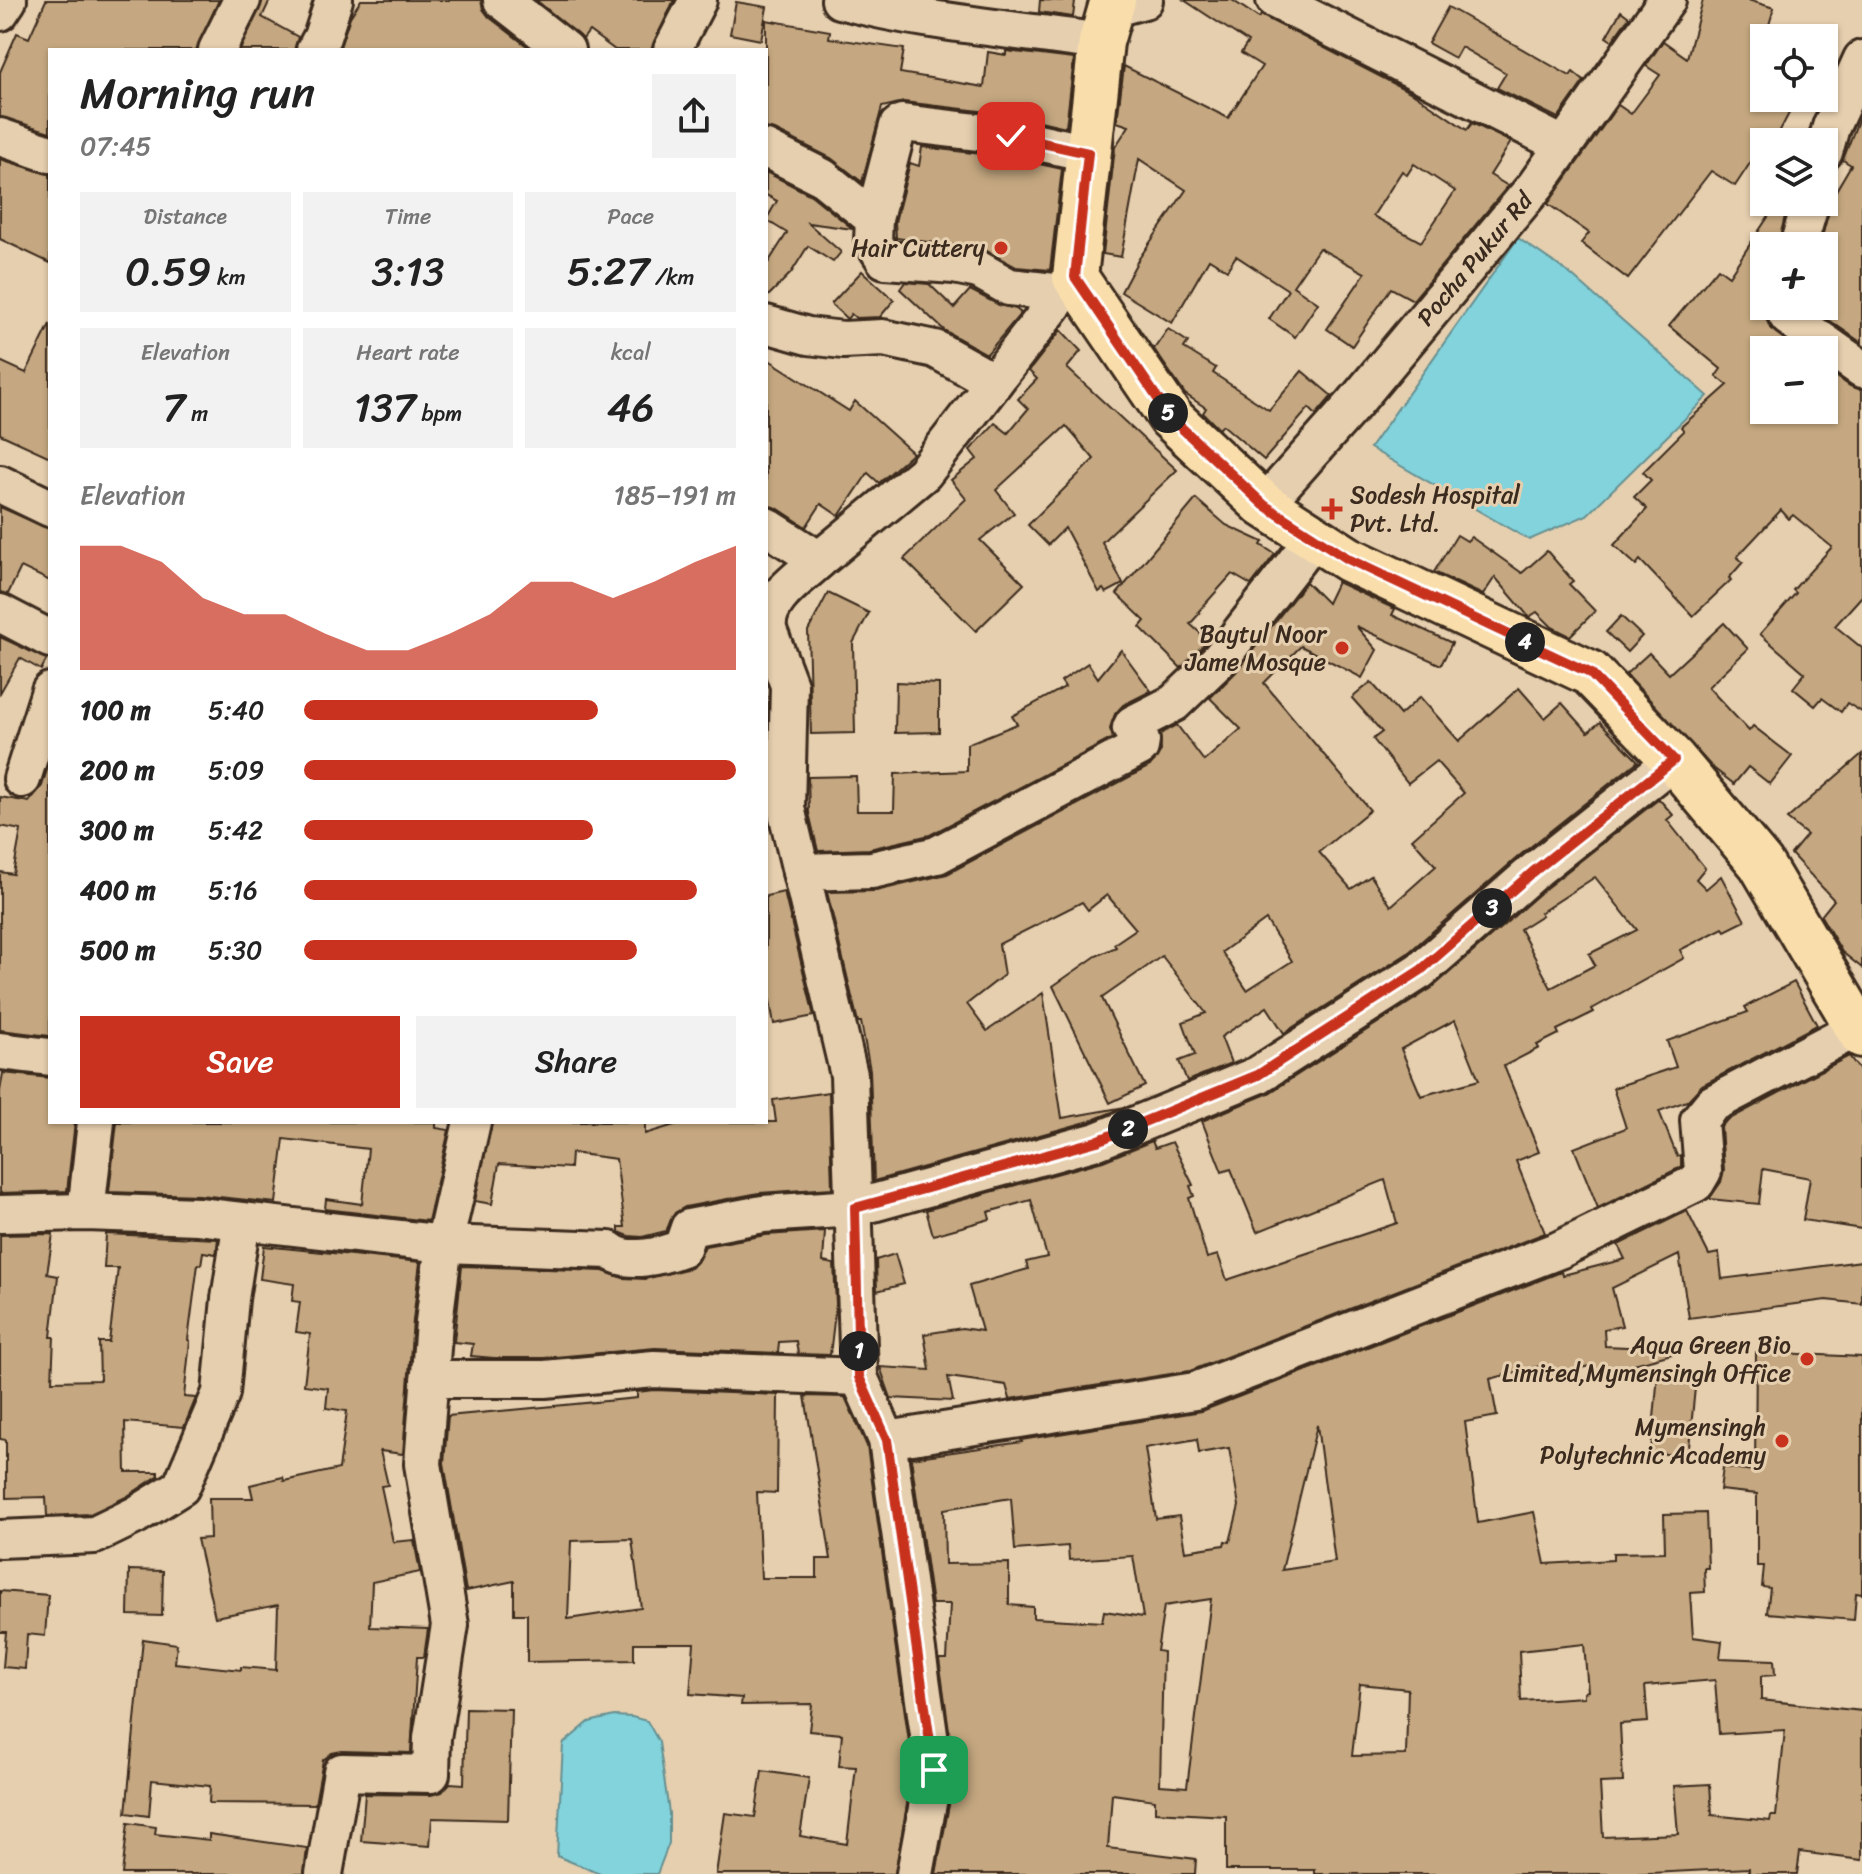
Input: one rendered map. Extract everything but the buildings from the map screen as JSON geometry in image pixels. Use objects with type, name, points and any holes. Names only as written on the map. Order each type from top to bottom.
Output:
[{"type":"main road","points":[[1117,13],[1088,153],[1069,285],[1171,418],[1264,505],[1348,559],[1590,673],[1674,760],[1761,864],[1859,1031]]},
{"type":"street","points":[[0,12],[8,0]]},
{"type":"street","points":[[218,48],[242,0]]},
{"type":"street","points":[[316,48],[334,0]]},
{"type":"street","points":[[502,0],[563,48]]},
{"type":"street","points":[[673,48],[698,0]]},
{"type":"street","points":[[840,0],[924,20],[990,26],[1117,13]]},
{"type":"street","points":[[1275,0],[1563,145]]},
{"type":"street","name":"Pocha Pukur Rd","points":[[1264,505],[1353,405],[1536,185],[1667,0]]},
{"type":"street","points":[[1831,128],[1862,59]]},
{"type":"street","points":[[1069,285],[1009,287],[979,270],[885,260],[873,241],[874,219],[898,126],[902,123],[1011,136],[1088,153]]},
{"type":"street","points":[[0,137],[48,153]]},
{"type":"street","points":[[768,150],[822,177],[874,219]]},
{"type":"street","points":[[768,614],[771,605],[819,560],[924,473],[1069,285]]},
{"type":"street","points":[[1792,320],[1862,369]]},
{"type":"street","points":[[768,325],[808,336],[843,340],[883,338],[935,349],[994,382]]},
{"type":"street","points":[[0,484],[48,507]]},
{"type":"street","points":[[768,527],[819,560]]},
{"type":"street","points":[[801,872],[872,870],[937,855],[1140,747],[1141,741],[1131,728],[1133,724],[1174,703],[1220,659],[1314,538]]},
{"type":"street","points":[[0,613],[48,638]]},
{"type":"street","points":[[768,630],[789,685],[776,809],[801,872],[849,1075],[859,1377],[887,1440],[934,1770],[915,1874]]},
{"type":"street","points":[[24,779],[48,698]]},
{"type":"street","points":[[0,1214],[86,1212],[198,1216],[444,1244],[609,1250],[623,1258],[667,1254],[682,1248],[689,1228],[763,1214],[855,1208],[1097,1141],[1258,1075],[1421,970],[1533,872],[1674,760]]},
{"type":"street","points":[[887,1440],[1195,1391],[1559,1250],[1696,1183],[1703,1171],[1699,1120],[1712,1104],[1859,1031]]},
{"type":"street","points":[[0,1051],[48,1057]]},
{"type":"street","points":[[86,1212],[96,1124]]},
{"type":"street","points":[[324,1874],[342,1772],[431,1774],[432,1738],[450,1625],[423,1464],[444,1244],[472,1124]]},
{"type":"street","points":[[0,1539],[95,1535],[136,1515],[181,1487],[221,1393],[230,1299],[242,1221]]},
{"type":"street","points":[[429,1379],[545,1379],[654,1369],[859,1377]]},
{"type":"water","points":[[1518,238],[1569,273],[1708,396],[1587,515],[1529,540],[1370,448]]},
{"type":"water","points":[[614,1716],[647,1721],[659,1742],[669,1813],[669,1843],[657,1874],[600,1874],[557,1856],[563,1744],[589,1722]]},
{"type":"place","name":"Hair Cuttery","points":[[1001,248]]},
{"type":"place","name":"Sodesh Hospital Pvt. Ltd.","points":[[1332,509]]},
{"type":"place","name":"Baytul Noor Jame Mosque","points":[[1342,648]]},
{"type":"place","name":"Aqua Green Bio Limited,Mymensingh Office","points":[[1807,1359]]},
{"type":"place","name":"Mymensingh Polytechnic Academy","points":[[1782,1441]]},
{"type":"route","points":[[934,1770],[887,1440],[859,1377],[855,1208],[1097,1141],[1258,1075],[1421,970],[1533,872],[1674,760],[1590,673],[1348,559],[1264,505],[1171,418],[1075,277],[1088,153],[1011,136]]}]
